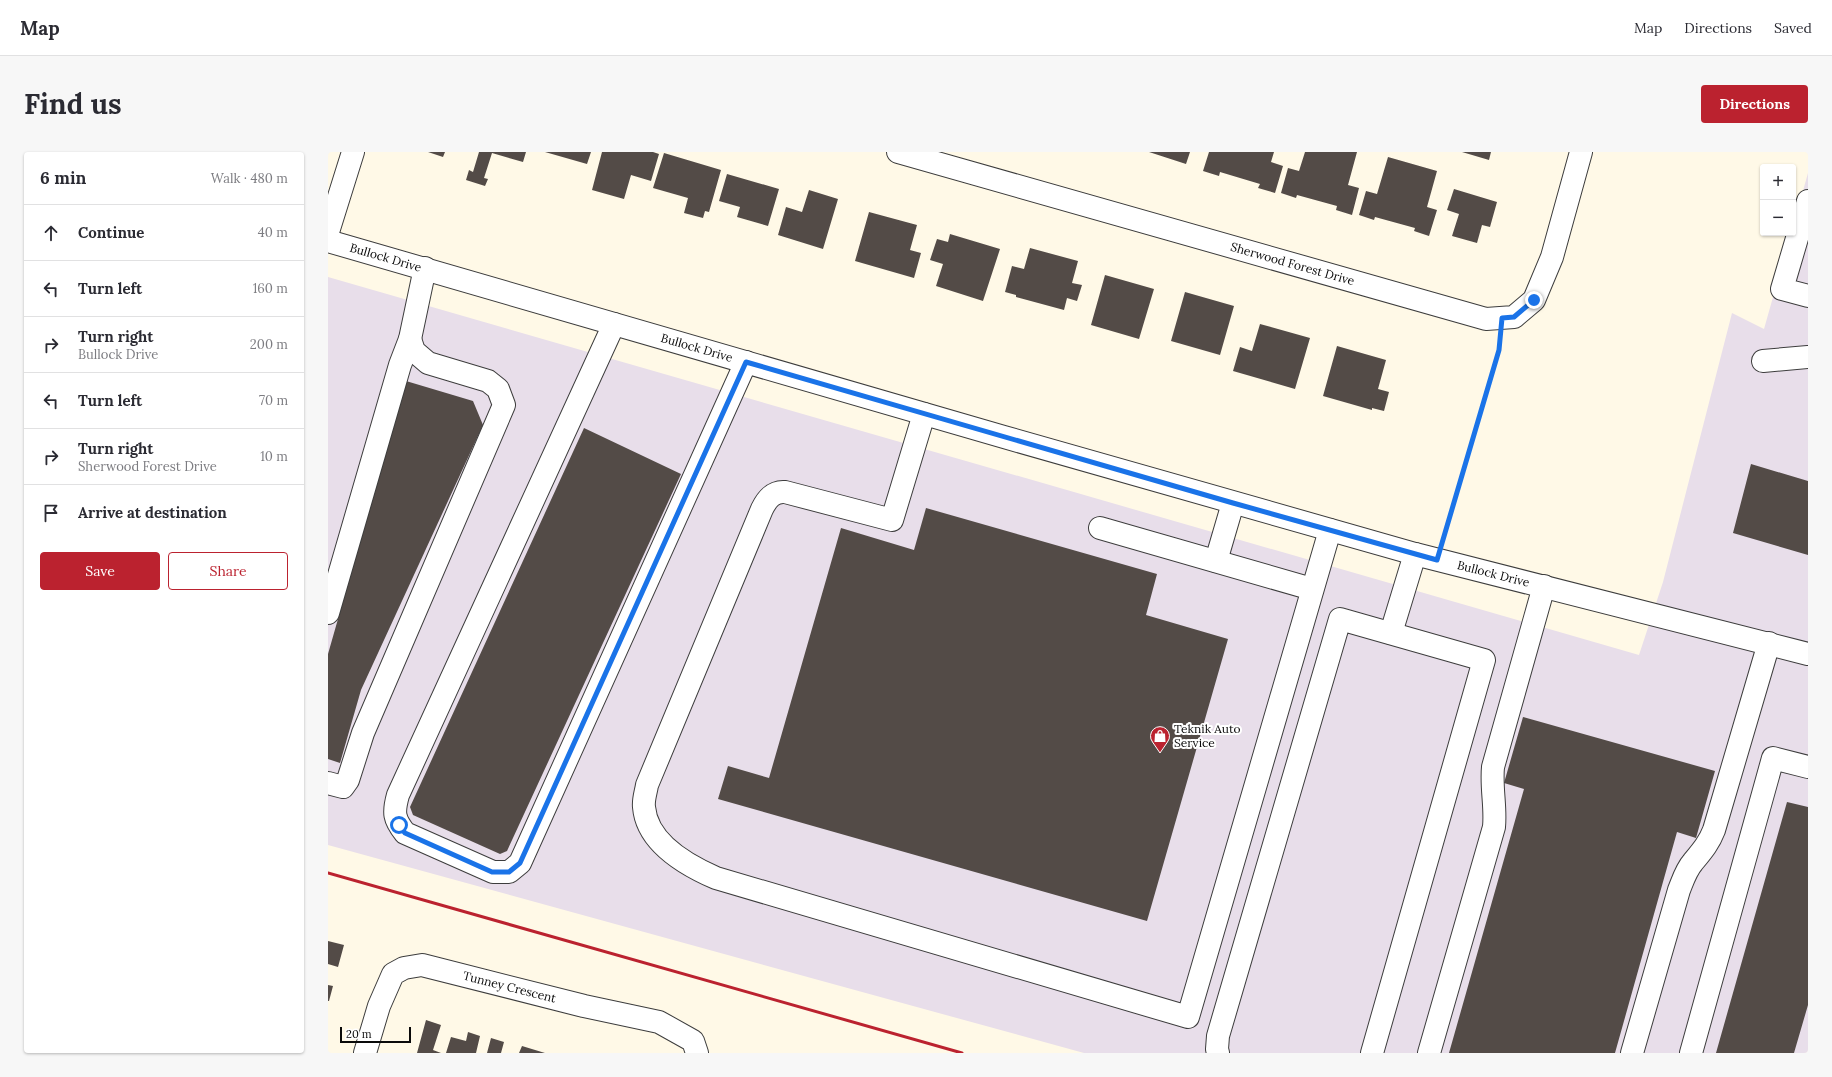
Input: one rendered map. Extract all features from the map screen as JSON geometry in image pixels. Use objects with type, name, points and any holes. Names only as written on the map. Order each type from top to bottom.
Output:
[{"type":"street","points":[[328,232],[354,152]]},
{"type":"street","name":"Sherwood Forest Drive","points":[[898,152],[1486,319],[1514,317],[1534,300],[1552,257],[1581,152]]},
{"type":"street","points":[[1808,201],[1782,289],[1808,296]]},
{"type":"street","name":"Bullock Drive","points":[[328,241],[1233,503],[1415,554],[1808,654]]},
{"type":"street","points":[[328,613],[400,365],[410,340],[425,268]]},
{"type":"street","points":[[614,324],[398,795],[394,811],[399,825],[405,833],[492,872],[509,872],[520,863],[746,362]]},
{"type":"street","points":[[328,783],[343,787],[348,780],[363,733],[504,405],[498,389],[488,381],[428,363],[414,351],[410,340]]},
{"type":"street","points":[[1763,361],[1808,357]]},
{"type":"street","points":[[924,414],[892,520],[779,491],[770,497],[762,509],[647,785],[644,807],[650,827],[663,844],[679,858],[697,870],[716,878],[1188,1017],[1330,530]]},
{"type":"street","points":[[1216,561],[1233,503]]},
{"type":"street","points":[[1100,528],[1312,589]]},
{"type":"street","points":[[1391,633],[1415,554]]},
{"type":"street","points":[[1429,1053],[1494,828],[1495,816],[1492,780],[1493,767],[1544,586]]},
{"type":"street","points":[[1218,1053],[1218,1036],[1340,619],[1484,660],[1372,1053]]},
{"type":"street","points":[[1632,1053],[1682,883],[1692,862],[1710,841],[1714,830],[1769,643]]},
{"type":"street","points":[[1691,1053],[1773,758],[1808,767]]},
{"type":"street","name":"Tunney Crescent","points":[[365,1053],[379,1006],[393,974],[404,968],[422,965],[584,1006],[659,1022],[693,1041],[697,1053]]},
{"type":"path","points":[[1437,560],[1499,350],[1502,318]]},
{"type":"shaded area","points":[[1808,173],[1808,1053],[1084,1053],[328,845],[328,277],[1639,655],[1663,582],[1732,313],[1764,329],[1790,236],[1796,236],[1796,216]]},
{"type":"building","points":[[428,152],[445,152],[443,157]]},
{"type":"building","points":[[479,152],[526,152],[523,162],[492,153],[484,178],[488,179],[485,186],[466,180],[469,170],[473,172]]},
{"type":"building","points":[[545,152],[591,152],[587,164]]},
{"type":"building","points":[[602,152],[653,152],[659,154],[651,181],[631,175],[624,199],[592,190]]},
{"type":"building","points":[[1149,152],[1190,152],[1186,164]]},
{"type":"building","points":[[1209,152],[1274,152],[1271,162],[1283,166],[1275,193],[1258,188],[1260,184],[1220,172],[1219,176],[1203,171]]},
{"type":"building","points":[[1305,152],[1357,152],[1348,185],[1359,188],[1352,215],[1336,210],[1337,206],[1297,195],[1296,198],[1281,193],[1288,168],[1299,171]]},
{"type":"building","points":[[1462,152],[1491,152],[1489,160]]},
{"type":"building","points":[[664,153],[721,170],[709,212],[705,211],[703,218],[684,213],[688,198],[653,188]]},
{"type":"building","points":[[1388,157],[1437,171],[1427,207],[1437,210],[1429,236],[1414,231],[1415,228],[1375,217],[1374,220],[1359,215],[1366,191],[1377,194]]},
{"type":"building","points":[[727,174],[779,189],[768,226],[737,217],[740,207],[719,201]]},
{"type":"building","points":[[1454,189],[1497,202],[1490,227],[1482,225],[1477,243],[1452,236],[1459,214],[1447,210]]},
{"type":"building","points":[[809,190],[838,199],[823,249],[778,235],[786,207],[802,212]]},
{"type":"building","points":[[869,212],[917,225],[910,250],[921,253],[914,278],[855,261]]},
{"type":"building","points":[[950,234],[1000,249],[983,301],[936,286],[943,264],[930,260],[937,239],[948,242]]},
{"type":"building","points":[[1030,248],[1078,261],[1072,283],[1082,285],[1077,301],[1067,298],[1064,310],[1016,297],[1016,295],[1005,292],[1012,266],[1024,269]]},
{"type":"building","points":[[1105,275],[1154,289],[1139,339],[1091,325]]},
{"type":"building","points":[[1185,292],[1234,306],[1220,355],[1171,341]]},
{"type":"building","points":[[1260,324],[1310,338],[1295,389],[1233,371],[1240,347],[1252,351]]},
{"type":"building","points":[[1337,346],[1386,360],[1378,389],[1389,392],[1384,411],[1372,408],[1372,410],[1323,396]]},
{"type":"building","points":[[406,381],[473,401],[483,425],[361,690],[340,763],[328,759],[328,654]]},
{"type":"building","points":[[584,428],[681,474],[507,851],[500,854],[413,815],[410,807]]},
{"type":"building","points":[[1751,464],[1808,481],[1808,555],[1733,533]]},
{"type":"building","points":[[926,508],[1157,574],[1146,615],[1228,639],[1147,921],[718,799],[728,766],[769,778],[841,528],[914,550]]},
{"type":"building","points":[[1523,717],[1715,771],[1696,838],[1677,832],[1615,1053],[1449,1053],[1524,789],[1504,783]]},
{"type":"building","points":[[1787,802],[1808,807],[1808,1005],[1794,1053],[1716,1053]]},
{"type":"building","points":[[328,941],[344,945],[338,967],[328,964]]},
{"type":"building","points":[[328,985],[333,986],[329,1001],[328,1001]]},
{"type":"building","points":[[426,1020],[441,1025],[433,1050],[441,1053],[417,1053]]},
{"type":"building","points":[[468,1032],[480,1036],[476,1053],[446,1053],[451,1037],[466,1041]]},
{"type":"building","points":[[491,1038],[504,1042],[501,1053],[487,1053]]},
{"type":"building","points":[[522,1046],[545,1053],[519,1053]]},
{"type":"railway","points":[[328,873],[962,1053]]},
{"type":"place","name":"Teknik Auto Service","points":[[1160,753]]},
{"type":"route","points":[[399,825],[405,833],[492,872],[509,872],[520,863],[746,362],[1233,503],[1437,560],[1499,350],[1502,318],[1514,317],[1534,300]]}]
